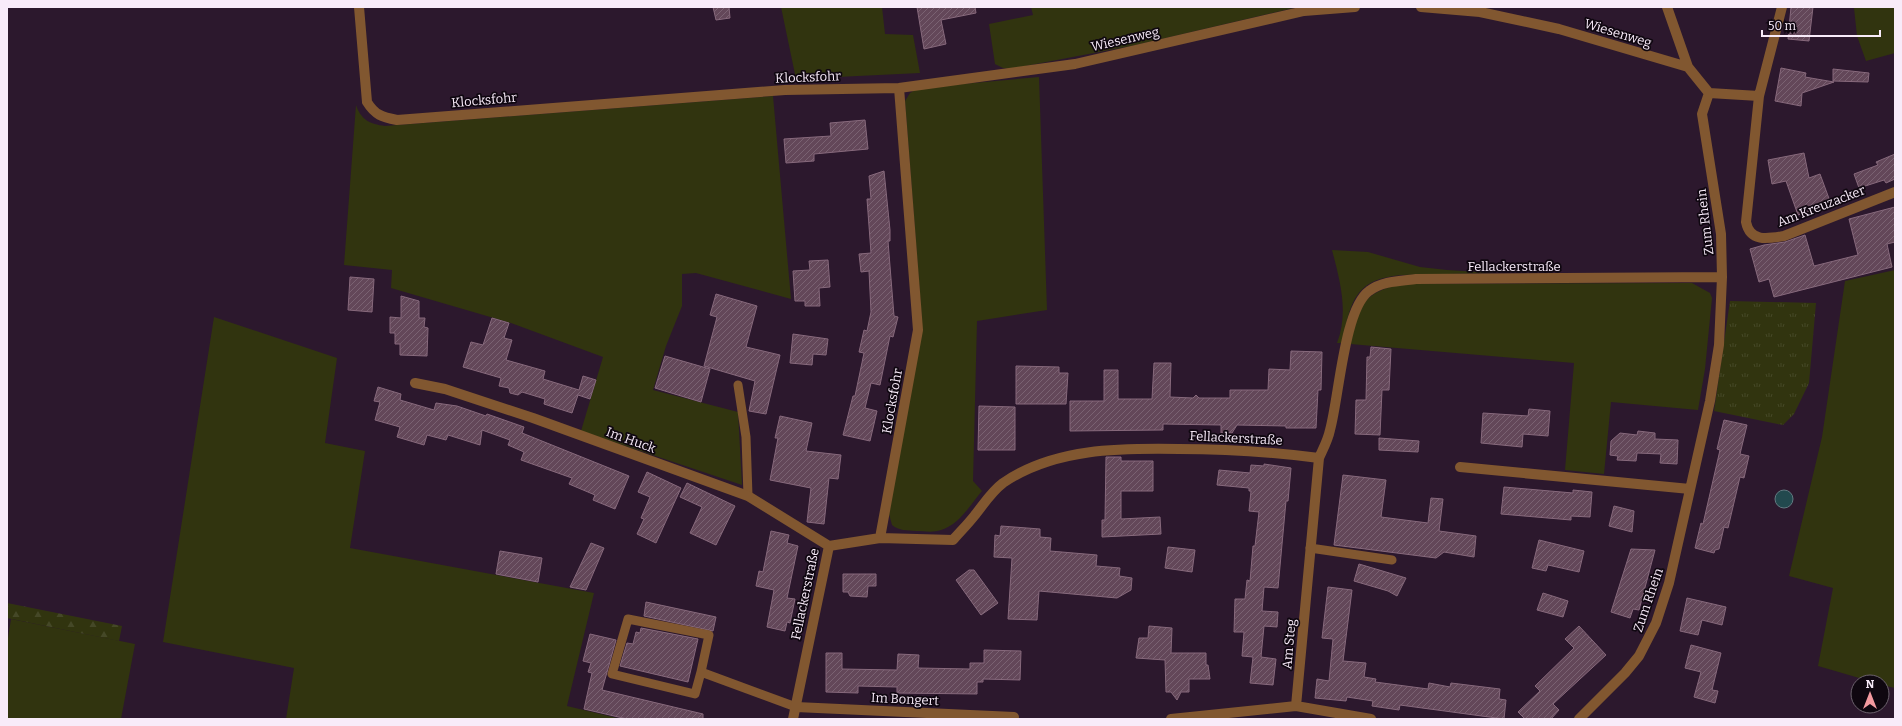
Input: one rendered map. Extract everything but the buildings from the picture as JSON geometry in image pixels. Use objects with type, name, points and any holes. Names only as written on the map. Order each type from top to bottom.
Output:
[{"type":"street","name":"Klocksfohr","points":[[359,7],[367,102],[372,110],[381,117],[397,120],[785,90],[899,88],[918,330],[880,538]]},
{"type":"street","name":"Wiesenweg","points":[[899,88],[1075,64],[1304,11],[1355,7]]},
{"type":"street","name":"Wiesenweg","points":[[1421,7],[1480,12],[1559,29],[1688,67]]},
{"type":"street","points":[[1667,7],[1688,67],[1709,93],[1759,96],[1782,7]]},
{"type":"street","name":"Zum Rhein","points":[[1579,719],[1639,656],[1650,637],[1669,583],[1711,394],[1718,345],[1722,277],[1721,234],[1702,114],[1709,93]]},
{"type":"street","name":"Am Kreuzacker","points":[[1759,96],[1746,222],[1748,230],[1753,235],[1770,238],[1784,236],[1895,192]]},
{"type":"street","name":"Fellackerstraße","points":[[793,719],[828,546],[880,538],[953,540],[988,498],[1002,484],[1037,465],[1060,459],[1110,450],[1201,449],[1271,452],[1319,458],[1330,431],[1351,324],[1361,299],[1369,290],[1384,283],[1416,279],[1722,277]]},
{"type":"street","name":"Im Huck","points":[[415,383],[445,389],[533,418],[748,496],[828,546]]},
{"type":"street","name":"Am Steg","points":[[1296,706],[1319,458]]},
{"type":"street","points":[[1460,467],[1690,489]]},
{"type":"street","points":[[1171,719],[1296,706],[1371,719]]},
{"type":"street","name":"Im Bongert","points":[[796,707],[1014,717]]},
{"type":"lane","points":[[738,385],[746,437],[748,496]]},
{"type":"lane","points":[[1310,548],[1392,560]]},
{"type":"lane","points":[[628,619],[709,635],[701,672],[695,694],[612,674],[628,619]]},
{"type":"lane","points":[[701,672],[796,707]]},
{"type":"green space","points":[[781,7],[882,7],[885,34],[913,35],[920,73],[796,79]]},
{"type":"green space","points":[[1031,7],[1298,7],[1136,45],[1010,69],[1003,68],[995,64],[989,24],[1033,15]]},
{"type":"green space","points":[[1895,7],[1895,53],[1866,61],[1857,36],[1854,8]]},
{"type":"green space","points":[[1039,77],[1047,310],[977,321],[973,481],[982,491],[964,514],[953,524],[947,527],[932,532],[900,529],[892,525],[889,514],[922,322],[905,101],[910,93],[918,88]]},
{"type":"green space","points":[[773,96],[791,299],[696,273],[682,274],[682,306],[666,346],[653,390],[738,412],[742,485],[581,431],[603,357],[511,323],[391,288],[392,270],[344,265],[356,105],[363,118],[375,124],[385,126]]},
{"type":"green space","points":[[1332,250],[1368,252],[1420,267],[1494,273],[1402,275],[1386,277],[1374,282],[1364,287],[1357,295],[1348,316],[1342,343],[1337,343],[1341,331],[1343,308],[1338,273]]},
{"type":"green space","points":[[1895,270],[1895,688],[1890,687],[1890,674],[1850,674],[1850,675],[1818,666],[1833,588],[1789,576],[1822,437],[1845,281]]},
{"type":"green space","points":[[1692,283],[1710,293],[1712,298],[1705,369],[1698,410],[1611,402],[1604,474],[1565,470],[1574,363],[1350,344],[1356,320],[1364,303],[1379,291],[1403,284]]},
{"type":"green space","points":[[1730,301],[1816,303],[1809,383],[1794,414],[1783,425],[1714,411]]},
{"type":"green space","points":[[214,317],[337,358],[325,443],[365,451],[350,548],[594,593],[567,706],[621,719],[286,719],[294,668],[163,642]]},
{"type":"green space","points":[[7,603],[122,626],[119,641],[7,618]]},
{"type":"green space","points":[[11,619],[135,644],[121,719],[7,719],[7,644]]},
{"type":"shaded area","points":[[1780,490],[1788,490],[1793,495],[1791,506],[1788,508],[1780,508],[1775,503],[1775,495]]}]
